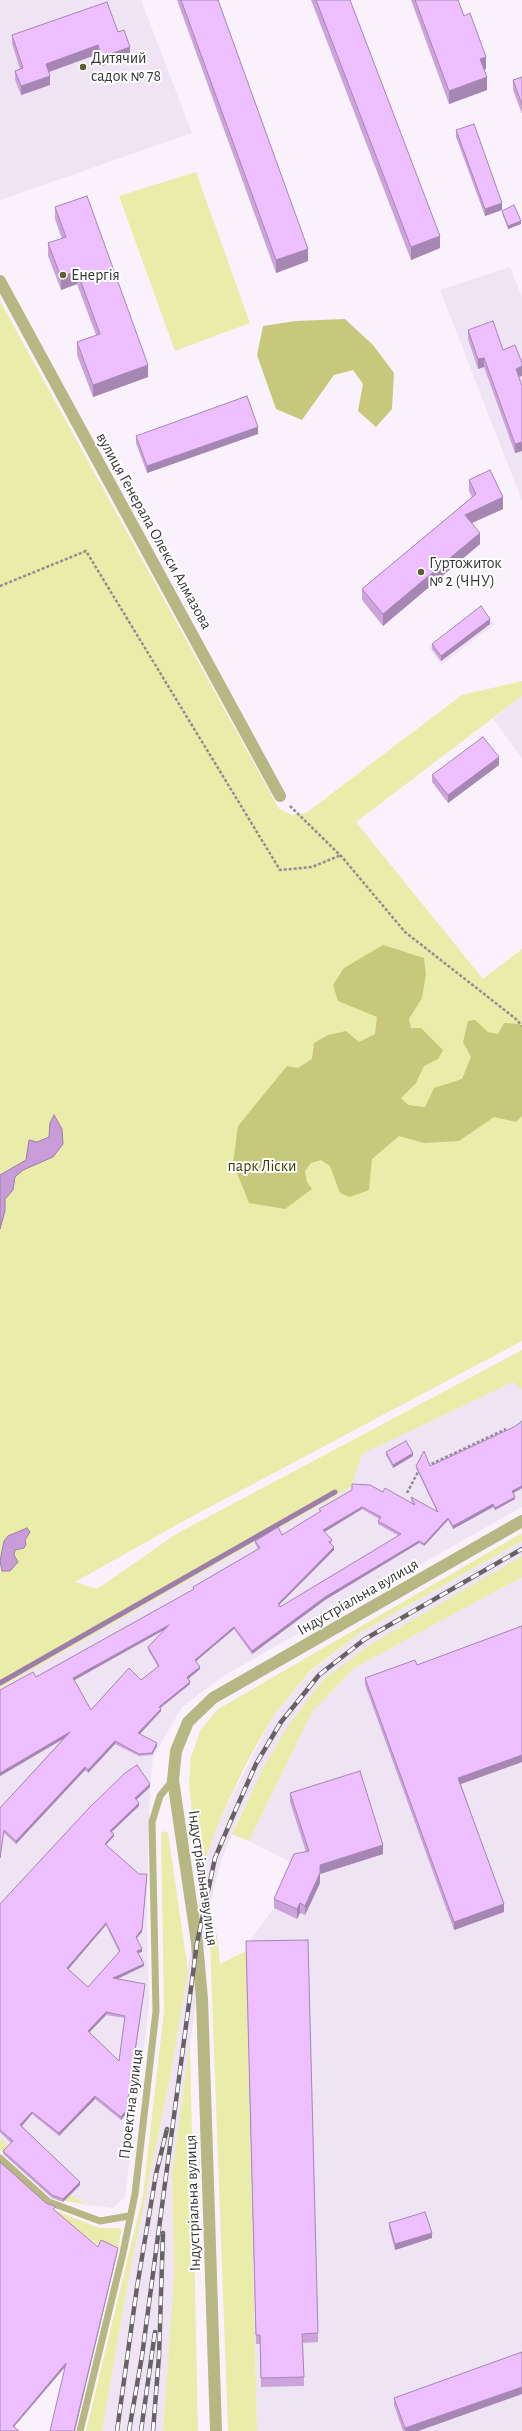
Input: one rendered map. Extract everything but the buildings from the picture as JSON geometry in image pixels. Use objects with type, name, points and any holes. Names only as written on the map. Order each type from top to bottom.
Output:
[{"type":"street","name":"вулиця Генерала Олекси Алмазова","points":[[0,281],[280,796]]},
{"type":"street","name":"Індустріальна вулиця","points":[[216,2431],[202,1999],[197,1943],[173,1780],[176,1751],[188,1722],[213,1698],[522,1521]]},
{"type":"lane","name":"Проектна вулиця","points":[[80,2431],[123,2253],[129,2216],[135,2194],[156,2011],[152,1822],[160,1796],[173,1780]]},
{"type":"lane","points":[[0,2158],[49,2202],[100,2221],[129,2216]]},
{"type":"path","points":[[0,586],[86,551],[280,870],[312,867],[341,855]]},
{"type":"path","points":[[290,805],[341,855],[405,932],[516,1019],[522,1026]]},
{"type":"path","points":[[407,1493],[419,1470],[506,1429]]},
{"type":"shaded area","name":"Дитячий садок № 78","points":[[0,0],[141,0],[192,133],[0,200]]},
{"type":"shaded area","points":[[510,267],[522,297],[522,501],[440,290]]},
{"type":"shaded area","points":[[481,606],[495,624],[441,665],[428,647]]},
{"type":"shaded area","points":[[522,696],[522,758],[493,719]]},
{"type":"shaded area","points":[[54,1115],[62,1129],[63,1144],[53,1157],[23,1170],[15,1177],[13,1190],[5,1199],[5,1211],[0,1229],[0,1175],[26,1160],[29,1140],[37,1142],[49,1137],[50,1123]]},
{"type":"shaded area","points":[[513,1382],[522,1390],[522,1507],[225,1675],[182,1707],[153,1757],[150,1787],[147,1894],[149,2009],[125,2196],[113,2208],[88,2205],[55,2187],[0,2138],[0,1688],[351,1487],[362,1454]]},
{"type":"shaded area","points":[[27,1528],[30,1532],[25,1540],[26,1544],[24,1548],[15,1550],[14,1555],[18,1562],[10,1571],[2,1571],[0,1561],[4,1541],[8,1536]]},
{"type":"shaded area","points":[[522,1541],[522,1556],[323,1680],[288,1726],[263,1768],[238,1820],[221,1861],[209,1909],[172,2174],[174,2275],[163,2431],[102,2431],[130,2271],[170,2078],[206,1857],[221,1817],[273,1716],[311,1671],[361,1632]]},
{"type":"shaded area","points":[[522,1577],[522,2431],[257,2431],[246,1951],[252,1937],[274,1908],[294,1864],[249,1841],[312,1712],[354,1668]]},
{"type":"green space","points":[[196,172],[250,323],[175,351],[119,196]]},
{"type":"green space","name":"парк Ліски","points":[[0,301],[279,809],[292,815],[306,813],[462,695],[522,681],[522,696],[356,822],[483,979],[522,949],[522,1341],[191,1517],[75,1582],[97,1589],[176,1534],[522,1350],[522,1390],[513,1382],[362,1454],[351,1487],[0,1688]]},
{"type":"green space","points":[[345,319],[373,345],[394,373],[392,409],[376,427],[358,411],[363,384],[353,370],[334,375],[302,420],[276,409],[257,355],[263,326],[296,321]]},
{"type":"green space","points":[[383,945],[424,958],[426,974],[422,998],[409,1019],[411,1028],[421,1028],[443,1050],[438,1059],[424,1066],[416,1083],[401,1098],[408,1105],[425,1107],[434,1088],[462,1079],[471,1057],[463,1042],[468,1021],[475,1020],[488,1032],[498,1034],[504,1023],[519,1024],[522,1026],[522,1116],[516,1122],[494,1117],[459,1141],[424,1143],[399,1136],[372,1159],[369,1190],[350,1197],[340,1193],[330,1166],[321,1160],[311,1163],[305,1171],[307,1182],[312,1189],[285,1209],[249,1203],[233,1163],[238,1126],[287,1066],[298,1068],[312,1059],[314,1043],[328,1035],[346,1031],[359,1042],[375,1034],[377,1017],[338,1001],[333,985],[344,968]]},
{"type":"green space","points":[[522,1533],[522,1541],[361,1632],[310,1671],[273,1716],[246,1764],[221,1817],[206,1857],[200,1893],[189,1783],[191,1757],[201,1729],[218,1709]]},
{"type":"green space","points":[[522,1556],[522,1577],[354,1668],[312,1712],[249,1841],[232,1834],[263,1768],[288,1726],[323,1680],[368,1646]]},
{"type":"green space","points":[[164,1831],[168,1833],[188,1970],[170,2078],[130,2271],[102,2431],[86,2431],[143,2195],[164,2011],[161,1833]]},
{"type":"green space","points":[[217,1934],[220,1964],[246,1951],[257,2431],[228,2431],[210,1941]]},
{"type":"green space","points":[[190,2043],[198,2431],[163,2431],[174,2275],[172,2174]]},
{"type":"green space","points":[[0,2138],[55,2187],[88,2205],[54,2197],[43,2189],[0,2150]]},
{"type":"green space","points":[[49,2208],[99,2228],[120,2228],[121,2232],[118,2250],[101,2243],[99,2246]]},
{"type":"waterway","points":[[0,1683],[335,1492]]},
{"type":"railway","points":[[129,2431],[142,2356],[197,1943],[215,1858],[256,1764],[281,1722],[319,1675],[365,1639],[522,1549]]},
{"type":"railway","points":[[117,2431],[137,2287],[156,2174],[167,2129]]},
{"type":"railway","points":[[153,2431],[159,2356],[163,2233]]},
{"type":"railway","points":[[141,2431],[155,2332]]},
{"type":"place","name":"Дитячий садок № 78","points":[[83,67]]},
{"type":"place","name":"Енергія","points":[[63,275]]},
{"type":"place","name":"Гуртожиток № 2 (ЧНУ)","points":[[421,572]]}]
